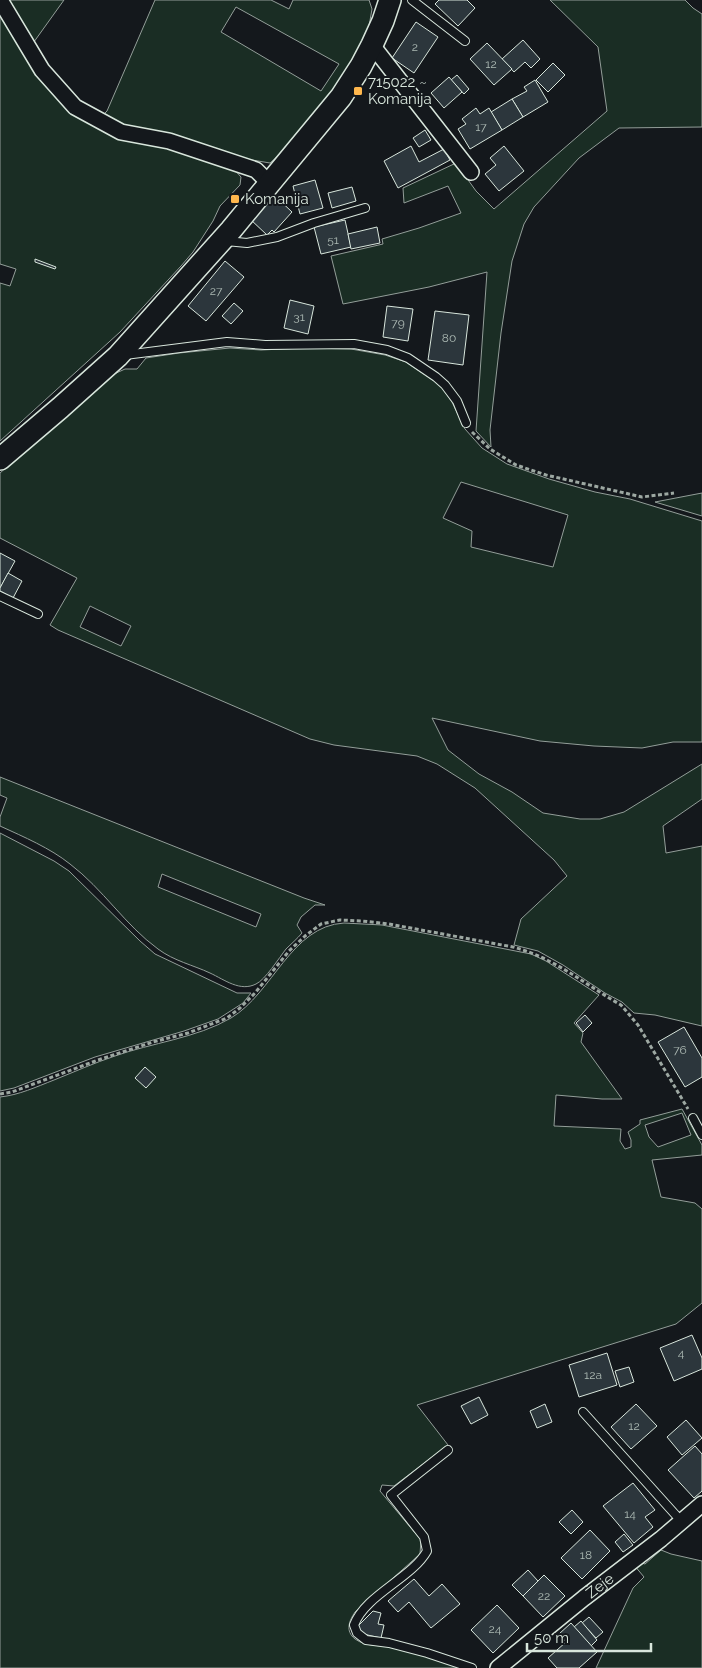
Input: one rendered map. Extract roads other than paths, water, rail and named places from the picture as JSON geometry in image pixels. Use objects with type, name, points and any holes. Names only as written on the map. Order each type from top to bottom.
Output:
[{"type":"street","points":[[0,0],[42,70],[75,106],[121,132],[169,141],[256,170],[270,184]]},
{"type":"street","points":[[0,459],[118,356],[222,241],[341,97],[372,45],[390,0]]},
{"type":"street","points":[[372,45],[471,172]]},
{"type":"street","name":"Žeje","points":[[498,1668],[702,1504]]},
{"type":"lane","points":[[412,0],[465,41]]},
{"type":"lane","points":[[222,241],[247,243],[277,237],[314,223],[365,208]]},
{"type":"lane","points":[[118,356],[227,342],[264,345],[354,344],[387,350],[408,358],[440,381],[457,401],[466,423]]},
{"type":"lane","points":[[0,596],[38,614]]},
{"type":"lane","points":[[693,1118],[702,1134]]},
{"type":"lane","points":[[583,1412],[682,1522]]},
{"type":"lane","points":[[448,1450],[391,1495],[424,1537],[427,1551],[419,1562],[361,1612],[354,1625],[357,1633],[366,1640],[389,1643],[427,1653],[472,1668]]},
{"type":"place","name":"715022 ~ Komanija","points":[[358,91]]},
{"type":"place","name":"Komanija","points":[[235,199]]}]
